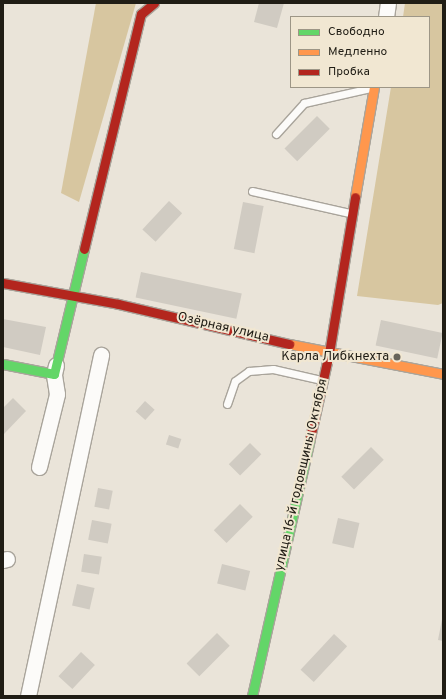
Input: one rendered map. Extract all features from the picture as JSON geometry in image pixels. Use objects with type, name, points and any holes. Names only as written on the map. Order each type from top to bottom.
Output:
[{"type":"street","points":[[386,16],[388,3]]},
{"type":"street","name":"улица 16-й годовщины Октября","points":[[252,696],[329,353],[374,88]]},
{"type":"street","name":"Озёрная улица","points":[[3,283],[72,296],[329,353],[443,374]]},
{"type":"street","points":[[39,468],[57,394],[54,374],[72,296]]},
{"type":"street","points":[[28,696],[101,355]]},
{"type":"street","points":[[3,364],[54,374]]},
{"type":"lane","points":[[72,296],[141,14],[154,3]]},
{"type":"lane","points":[[276,134],[304,104],[370,88]]},
{"type":"lane","points":[[252,191],[352,213]]},
{"type":"lane","points":[[227,404],[235,381],[249,371],[272,369],[323,380]]},
{"type":"shaded area","points":[[96,3],[136,3],[79,202],[61,193]]},
{"type":"shaded area","points":[[405,3],[443,3],[443,303],[438,305],[357,296],[391,88],[430,88],[430,16],[403,16]]},
{"type":"building","points":[[259,3],[284,3],[277,28],[254,22]]},
{"type":"building","points":[[317,116],[330,129],[297,161],[284,149]]},
{"type":"building","points":[[169,201],[182,213],[156,242],[142,230]]},
{"type":"building","points":[[243,202],[264,206],[254,253],[234,249]]},
{"type":"building","points":[[141,272],[242,293],[236,319],[136,297]]},
{"type":"building","points":[[3,319],[46,327],[40,355],[3,347]]},
{"type":"building","points":[[381,320],[443,333],[437,359],[376,345]]},
{"type":"building","points":[[13,398],[26,411],[3,435],[3,408]]},
{"type":"building","points":[[145,401],[155,410],[145,420],[136,411]]},
{"type":"building","points":[[169,435],[181,439],[178,449],[166,445]]},
{"type":"building","points":[[250,443],[261,454],[240,476],[229,464]]},
{"type":"building","points":[[371,447],[384,460],[354,489],[341,477]]},
{"type":"building","points":[[98,488],[113,491],[109,510],[94,507]]},
{"type":"building","points":[[240,504],[253,517],[227,543],[214,530]]},
{"type":"building","points":[[338,518],[359,523],[354,548],[332,543]]},
{"type":"building","points":[[92,520],[112,524],[108,543],[88,540]]},
{"type":"building","points":[[84,554],[102,557],[99,575],[81,572]]},
{"type":"building","points":[[222,564],[250,571],[245,590],[217,583]]},
{"type":"building","points":[[77,584],[95,588],[90,609],[72,605]]},
{"type":"building","points":[[443,614],[443,641],[438,640]]},
{"type":"building","points":[[217,633],[230,646],[199,676],[187,663]]},
{"type":"building","points":[[334,634],[347,646],[314,682],[301,670]]},
{"type":"building","points":[[81,652],[95,665],[72,689],[58,676]]},
{"type":"traffic: fast","points":[[3,364],[54,374],[84,249]]},
{"type":"traffic: fast","points":[[252,696],[310,438]]},
{"type":"traffic: slow","points":[[355,197],[374,88]]},
{"type":"traffic: slow","points":[[289,344],[443,374]]},
{"type":"traffic: jam","points":[[84,249],[141,14],[154,3]]},
{"type":"traffic: jam","points":[[310,438],[329,353],[355,197]]},
{"type":"traffic: jam","points":[[3,283],[118,304],[289,344]]},
{"type":"place","name":"Карла Либкнехта","points":[[397,357]]}]
